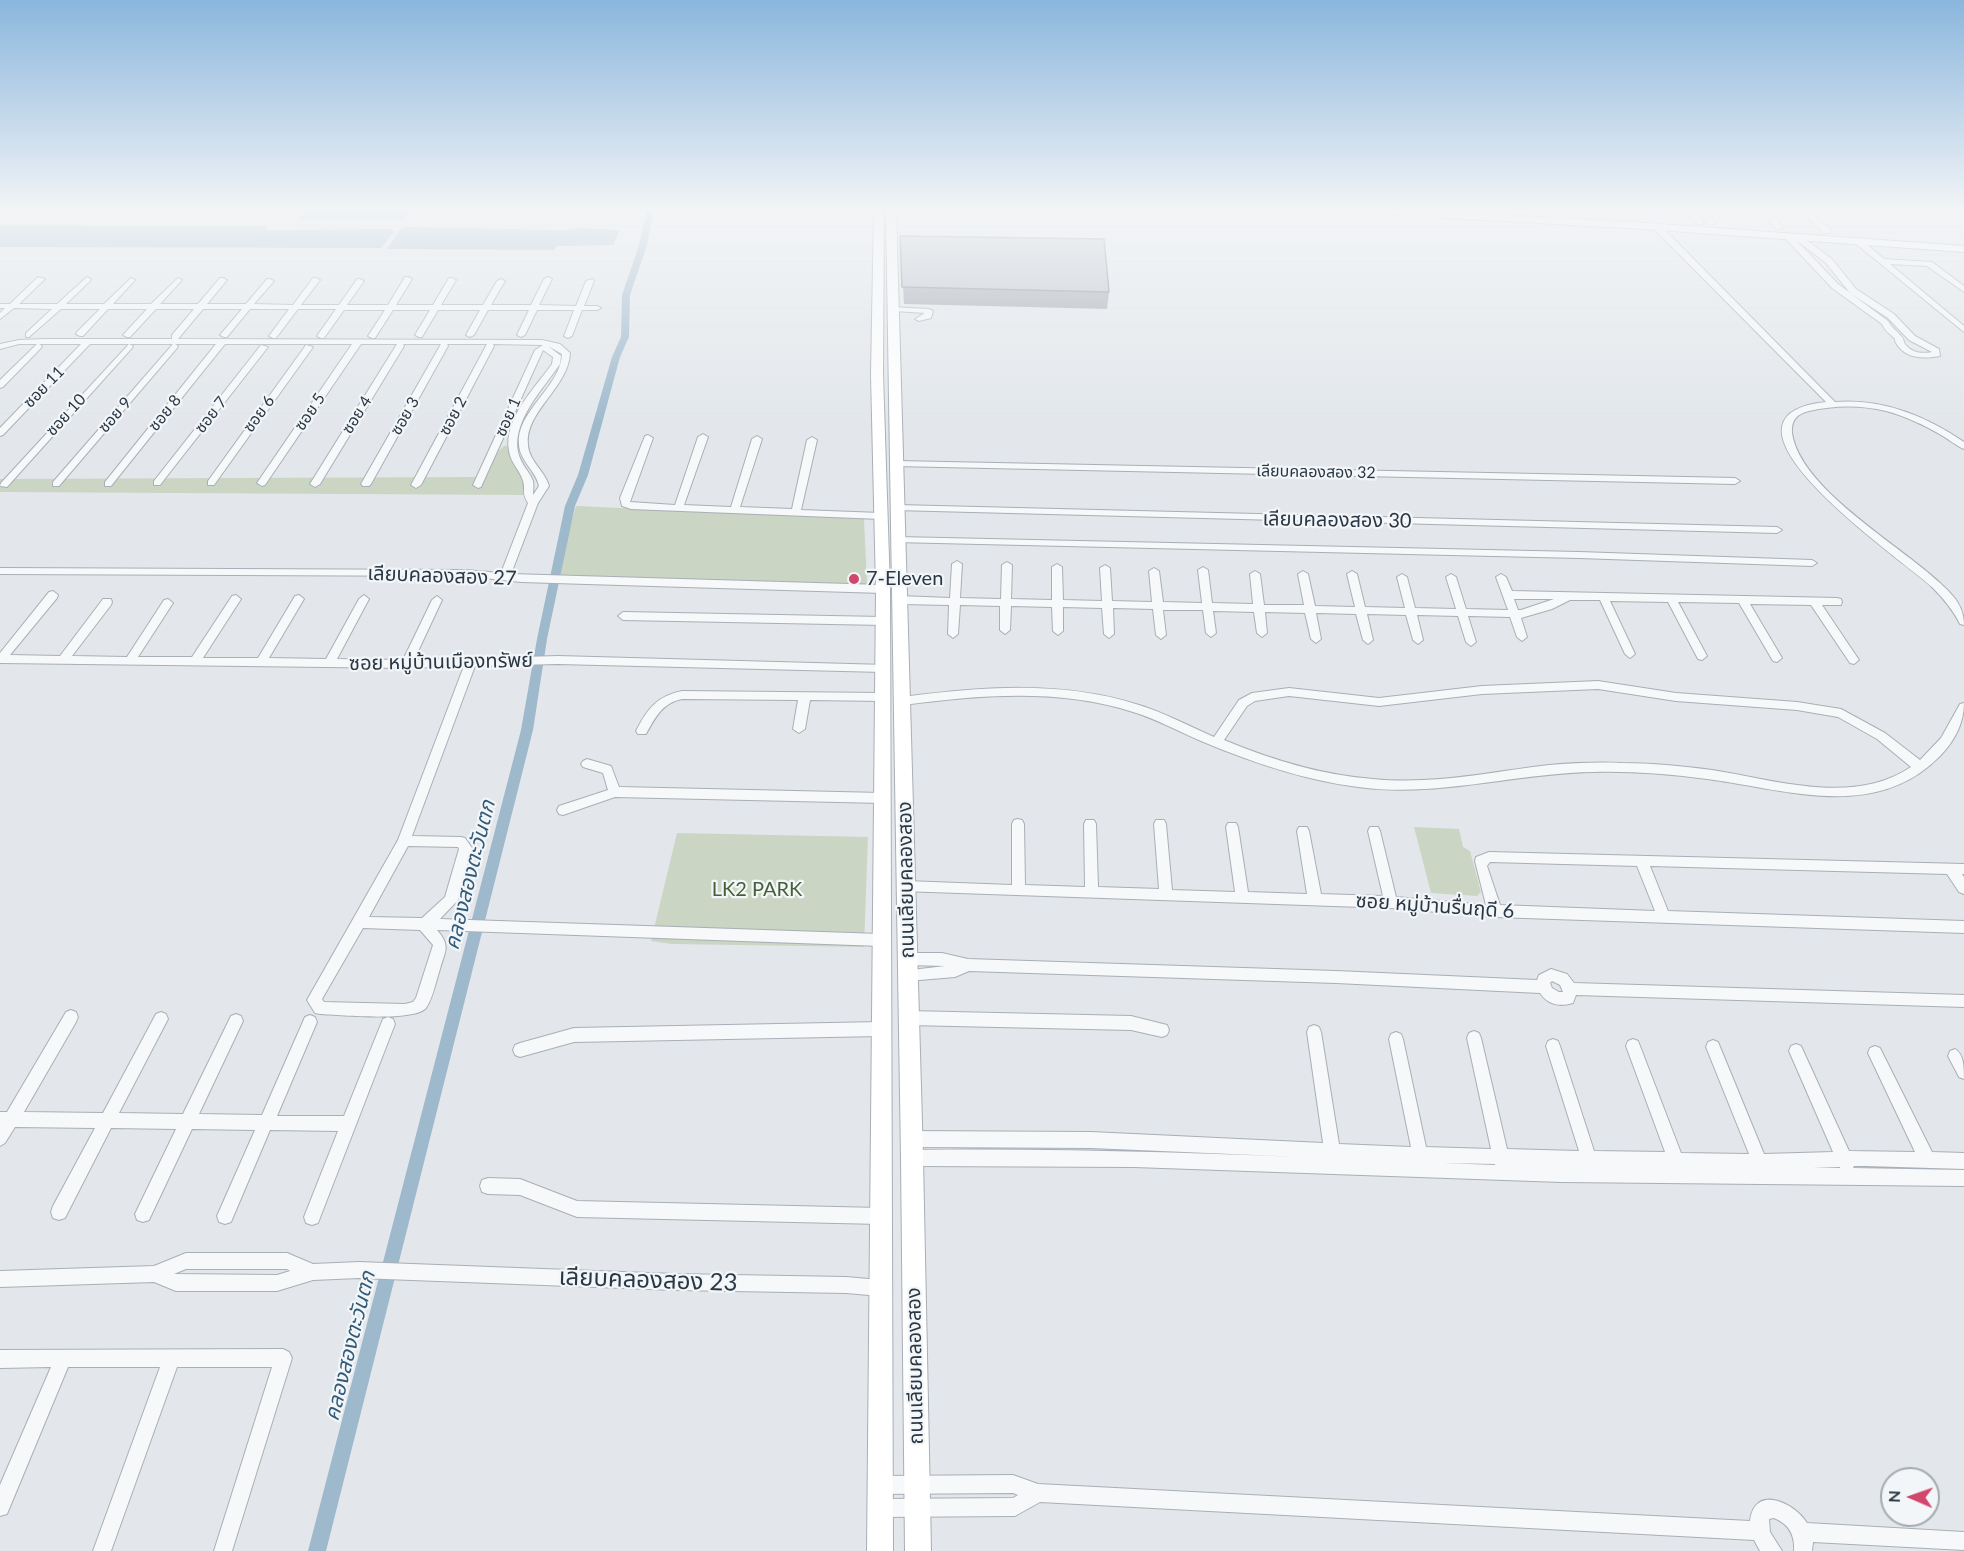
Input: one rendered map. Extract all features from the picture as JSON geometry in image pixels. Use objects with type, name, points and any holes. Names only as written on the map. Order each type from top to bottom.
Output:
[{"type":"main road","name":"ถนนเลียบคลองสอง","points":[[883,281],[887,374],[897,464],[918,1551]]},
{"type":"main road","name":"ถนนเลียบคลองสอง","points":[[880,1551],[883,697],[881,516],[887,374],[894,309],[893,281]]},
{"type":"street","points":[[0,317],[38,281]]},
{"type":"street","points":[[29,335],[85,281]]},
{"type":"street","points":[[80,334],[130,281]]},
{"type":"street","points":[[127,335],[177,281]]},
{"type":"street","name":"ซอย 9","points":[[56,484],[222,281]]},
{"type":"street","name":"ซอย 8","points":[[108,484],[269,281]]},
{"type":"street","points":[[273,336],[315,281]]},
{"type":"street","points":[[321,336],[360,281]]},
{"type":"street","points":[[372,336],[406,281]]},
{"type":"street","points":[[419,335],[451,281]]},
{"type":"street","points":[[470,335],[500,281]]},
{"type":"street","points":[[520,335],[547,281]]},
{"type":"street","points":[[568,336],[590,281]]},
{"type":"street","points":[[1711,281],[1831,402]]},
{"type":"street","points":[[1831,281],[1858,305],[1885,323],[1889,331],[1899,338],[1900,343],[1910,352],[1923,356],[1937,354],[1936,351],[1912,338],[1891,316],[1870,304],[1853,291],[1845,281]]},
{"type":"street","points":[[1906,281],[1964,330]]},
{"type":"street","points":[[1858,305],[1870,304]]},
{"type":"street","points":[[0,306],[597,308]]},
{"type":"street","points":[[894,309],[929,311],[928,316],[919,319]]},
{"type":"street","points":[[0,349],[28,342],[129,346],[222,341],[541,347],[551,350],[557,356],[556,364],[512,437],[511,449],[514,459],[528,481],[528,495],[533,503]]},
{"type":"street","points":[[0,349],[86,344],[222,341],[264,347],[542,342],[557,346],[566,353],[566,364],[528,409],[523,443],[525,456],[543,481],[542,493],[533,503],[505,578]]},
{"type":"street","name":"ซอย 11","points":[[0,433],[86,344]]},
{"type":"street","name":"ซอย 5","points":[[262,483],[356,344]]},
{"type":"street","points":[[0,385],[38,346]]},
{"type":"street","name":"ซอย 10","points":[[4,485],[129,346]]},
{"type":"street","name":"ซอย 6","points":[[211,483],[309,346]]},
{"type":"street","name":"ซอย 4","points":[[315,484],[400,346]]},
{"type":"street","name":"ซอย 3","points":[[366,484],[444,346]]},
{"type":"street","name":"ซอย 2","points":[[416,485],[490,346]]},
{"type":"street","name":"ซอย 7","points":[[157,483],[264,347]]},
{"type":"street","name":"ซอย 1","points":[[478,485],[539,350]]},
{"type":"street","points":[[1964,446],[1936,427],[1866,404],[1831,402],[1796,411],[1788,421],[1786,433],[1797,461],[1833,502],[1936,585],[1951,601],[1964,621]]},
{"type":"street","points":[[510,413],[528,409]]},
{"type":"street","points":[[680,507],[703,437]]},
{"type":"street","points":[[648,438],[625,498],[625,504],[881,516]]},
{"type":"street","points":[[735,509],[757,439]]},
{"type":"street","points":[[795,511],[812,440]]},
{"type":"street","points":[[514,459],[525,456]]},
{"type":"street","name":"เลียบคลองสอง 32","points":[[897,464],[1735,481]]},
{"type":"street","name":"เลียบคลองสอง 30","points":[[898,508],[1777,530]]},
{"type":"street","points":[[898,540],[1579,555],[1812,563]]},
{"type":"street","points":[[952,634],[957,564]]},
{"type":"street","points":[[1005,630],[1007,566]]},
{"type":"street","points":[[1056,567],[1058,632]]},
{"type":"street","points":[[1106,568],[1109,634]]},
{"type":"street","points":[[1203,570],[1211,633]]},
{"type":"street","name":"เลียบคลองสอง 27","points":[[0,571],[465,573],[505,578],[883,589]]},
{"type":"street","points":[[1154,571],[1161,635]]},
{"type":"street","points":[[1255,574],[1263,633]]},
{"type":"street","points":[[1303,574],[1316,639]]},
{"type":"street","points":[[1352,574],[1368,640]]},
{"type":"street","points":[[1402,577],[1418,640]]},
{"type":"street","points":[[1451,577],[1471,642]]},
{"type":"street","points":[[1501,577],[1522,637]]},
{"type":"street","points":[[1,659],[53,595]]},
{"type":"street","points":[[1508,596],[1837,602]]},
{"type":"street","points":[[900,600],[1521,614],[1548,606],[1568,596]]},
{"type":"street","points":[[1603,596],[1630,654]]},
{"type":"street","points":[[195,661],[236,598]]},
{"type":"street","points":[[1671,598],[1702,656]]},
{"type":"street","points":[[261,662],[299,599]]},
{"type":"street","points":[[329,663],[364,599]]},
{"type":"street","points":[[1742,599],[1777,658]]},
{"type":"street","points":[[408,664],[437,600]]},
{"type":"street","points":[[1814,601],[1854,660]]},
{"type":"street","points":[[63,660],[107,602]]},
{"type":"street","points":[[130,661],[168,603]]},
{"type":"street","points":[[623,616],[883,621]]},
{"type":"street","name":"ซอย หมู่บ้านเมืองทรัพย์","points":[[1,659],[408,664],[558,660],[883,668]]},
{"type":"street","points":[[429,925],[440,947],[430,982],[422,1002],[417,1007],[405,1010],[320,1008],[314,1000],[404,841],[471,662]]},
{"type":"street","points":[[1217,742],[1243,703],[1252,696],[1289,692],[1379,702],[1482,690],[1590,685],[1676,697],[1797,706],[1841,713],[1881,736],[1920,766]]},
{"type":"street","points":[[903,701],[955,693],[1037,690],[1103,699],[1138,709],[1217,742],[1312,774],[1343,781],[1396,785],[1463,783],[1560,769],[1594,768],[1688,772],[1813,791],[1848,791],[1883,786],[1903,777],[1920,766],[1942,745],[1964,707]]},
{"type":"street","points":[[799,729],[805,695]]},
{"type":"street","points":[[642,731],[654,708],[671,696],[883,697]]},
{"type":"street","points":[[587,764],[606,768],[610,772],[615,792]]},
{"type":"street","points":[[562,810],[615,792],[882,798]]},
{"type":"street","points":[[1018,824],[1019,890]]},
{"type":"street","points":[[1090,824],[1092,892]]},
{"type":"street","points":[[1160,824],[1166,895]]},
{"type":"street","points":[[1232,827],[1242,897]]},
{"type":"street","points":[[1303,831],[1315,900]]},
{"type":"street","points":[[1374,831],[1391,902]]},
{"type":"street","points":[[404,841],[461,842],[466,848],[454,894],[448,906],[429,925]]},
{"type":"street","points":[[1495,911],[1481,866],[1481,861],[1485,859],[1576,858],[1958,869],[1964,888]]},
{"type":"street","points":[[1641,861],[1664,917]]},
{"type":"street","name":"ซอย หมู่บ้านรื่นฤดี 6","points":[[906,887],[1391,902],[1495,911],[1964,927]]},
{"type":"street","points":[[360,922],[881,940]]},
{"type":"street","points":[[908,967],[955,971],[968,965],[1336,977],[1543,987],[1546,992],[1557,999],[1568,998],[1571,989],[1964,1001]]},
{"type":"street","points":[[0,1138],[6,1119],[71,1017]]},
{"type":"street","points":[[908,1018],[1131,1023],[1162,1030]]},
{"type":"street","points":[[59,1212],[162,1019]]},
{"type":"street","points":[[143,1214],[236,1021]]},
{"type":"street","points":[[225,1216],[310,1022]]},
{"type":"street","points":[[312,1218],[388,1024]]},
{"type":"street","points":[[520,1050],[574,1035],[881,1029]]},
{"type":"street","points":[[1314,1032],[1332,1150]]},
{"type":"street","points":[[1474,1038],[1504,1173]]},
{"type":"street","points":[[1396,1039],[1420,1155]]},
{"type":"street","points":[[1553,1046],[1588,1158]]},
{"type":"street","points":[[1633,1046],[1683,1176]]},
{"type":"street","points":[[1713,1047],[1760,1162]]},
{"type":"street","points":[[1796,1051],[1851,1176]]},
{"type":"street","points":[[1875,1053],[1927,1160]]},
{"type":"street","points":[[1955,1056],[1964,1072]]},
{"type":"street","points":[[6,1119],[349,1124]]},
{"type":"street","points":[[911,1139],[1220,1145],[1420,1155],[1760,1162],[1844,1159],[1964,1161]]},
{"type":"street","points":[[995,1139],[996,1156]]},
{"type":"street","points":[[1220,1145],[1222,1163]]},
{"type":"street","points":[[912,1158],[1093,1156],[1504,1173],[1964,1178]]},
{"type":"street","points":[[489,1186],[520,1188],[577,1209],[880,1216]]},
{"type":"street","points":[[0,1279],[154,1274],[186,1261],[287,1261],[314,1272]]},
{"type":"street","name":"เลียบคลองสอง 23","points":[[314,1272],[359,1270],[846,1285],[880,1288]]},
{"type":"street","points":[[154,1274],[176,1283],[228,1284],[278,1283],[314,1272]]},
{"type":"street","points":[[102,1551],[172,1358]]},
{"type":"street","points":[[0,1359],[283,1358],[223,1551]]},
{"type":"street","points":[[0,1507],[63,1359]]},
{"type":"street","points":[[879,1485],[1013,1484],[1038,1493],[1760,1531]]},
{"type":"street","points":[[880,1508],[1015,1507],[1038,1493]]},
{"type":"street","points":[[1773,1551],[1760,1531],[1758,1519],[1768,1508],[1776,1508],[1793,1519],[1802,1532],[1803,1551]]},
{"type":"street","points":[[1802,1532],[1964,1541]]},
{"type":"green space","points":[[506,445],[525,482],[524,495],[0,492],[0,479],[475,477]]},
{"type":"green space","points":[[576,506],[864,519],[867,584],[554,581]]},
{"type":"green space","points":[[1414,827],[1459,829],[1463,847],[1470,851],[1481,892],[1477,896],[1431,893]]},
{"type":"green space","name":"LK2 PARK","points":[[677,833],[868,837],[864,947],[672,944],[651,941]]},
{"type":"building","points":[[902,281],[1108,281],[1109,292],[902,287]]},
{"type":"waterway","name":"คลองสองตะวันตก","points":[[317,1551],[527,730],[542,639],[570,506],[583,475],[616,357],[625,337],[626,295],[631,281]]},
{"type":"place","name":"7-Eleven","points":[[854,579]]}]
